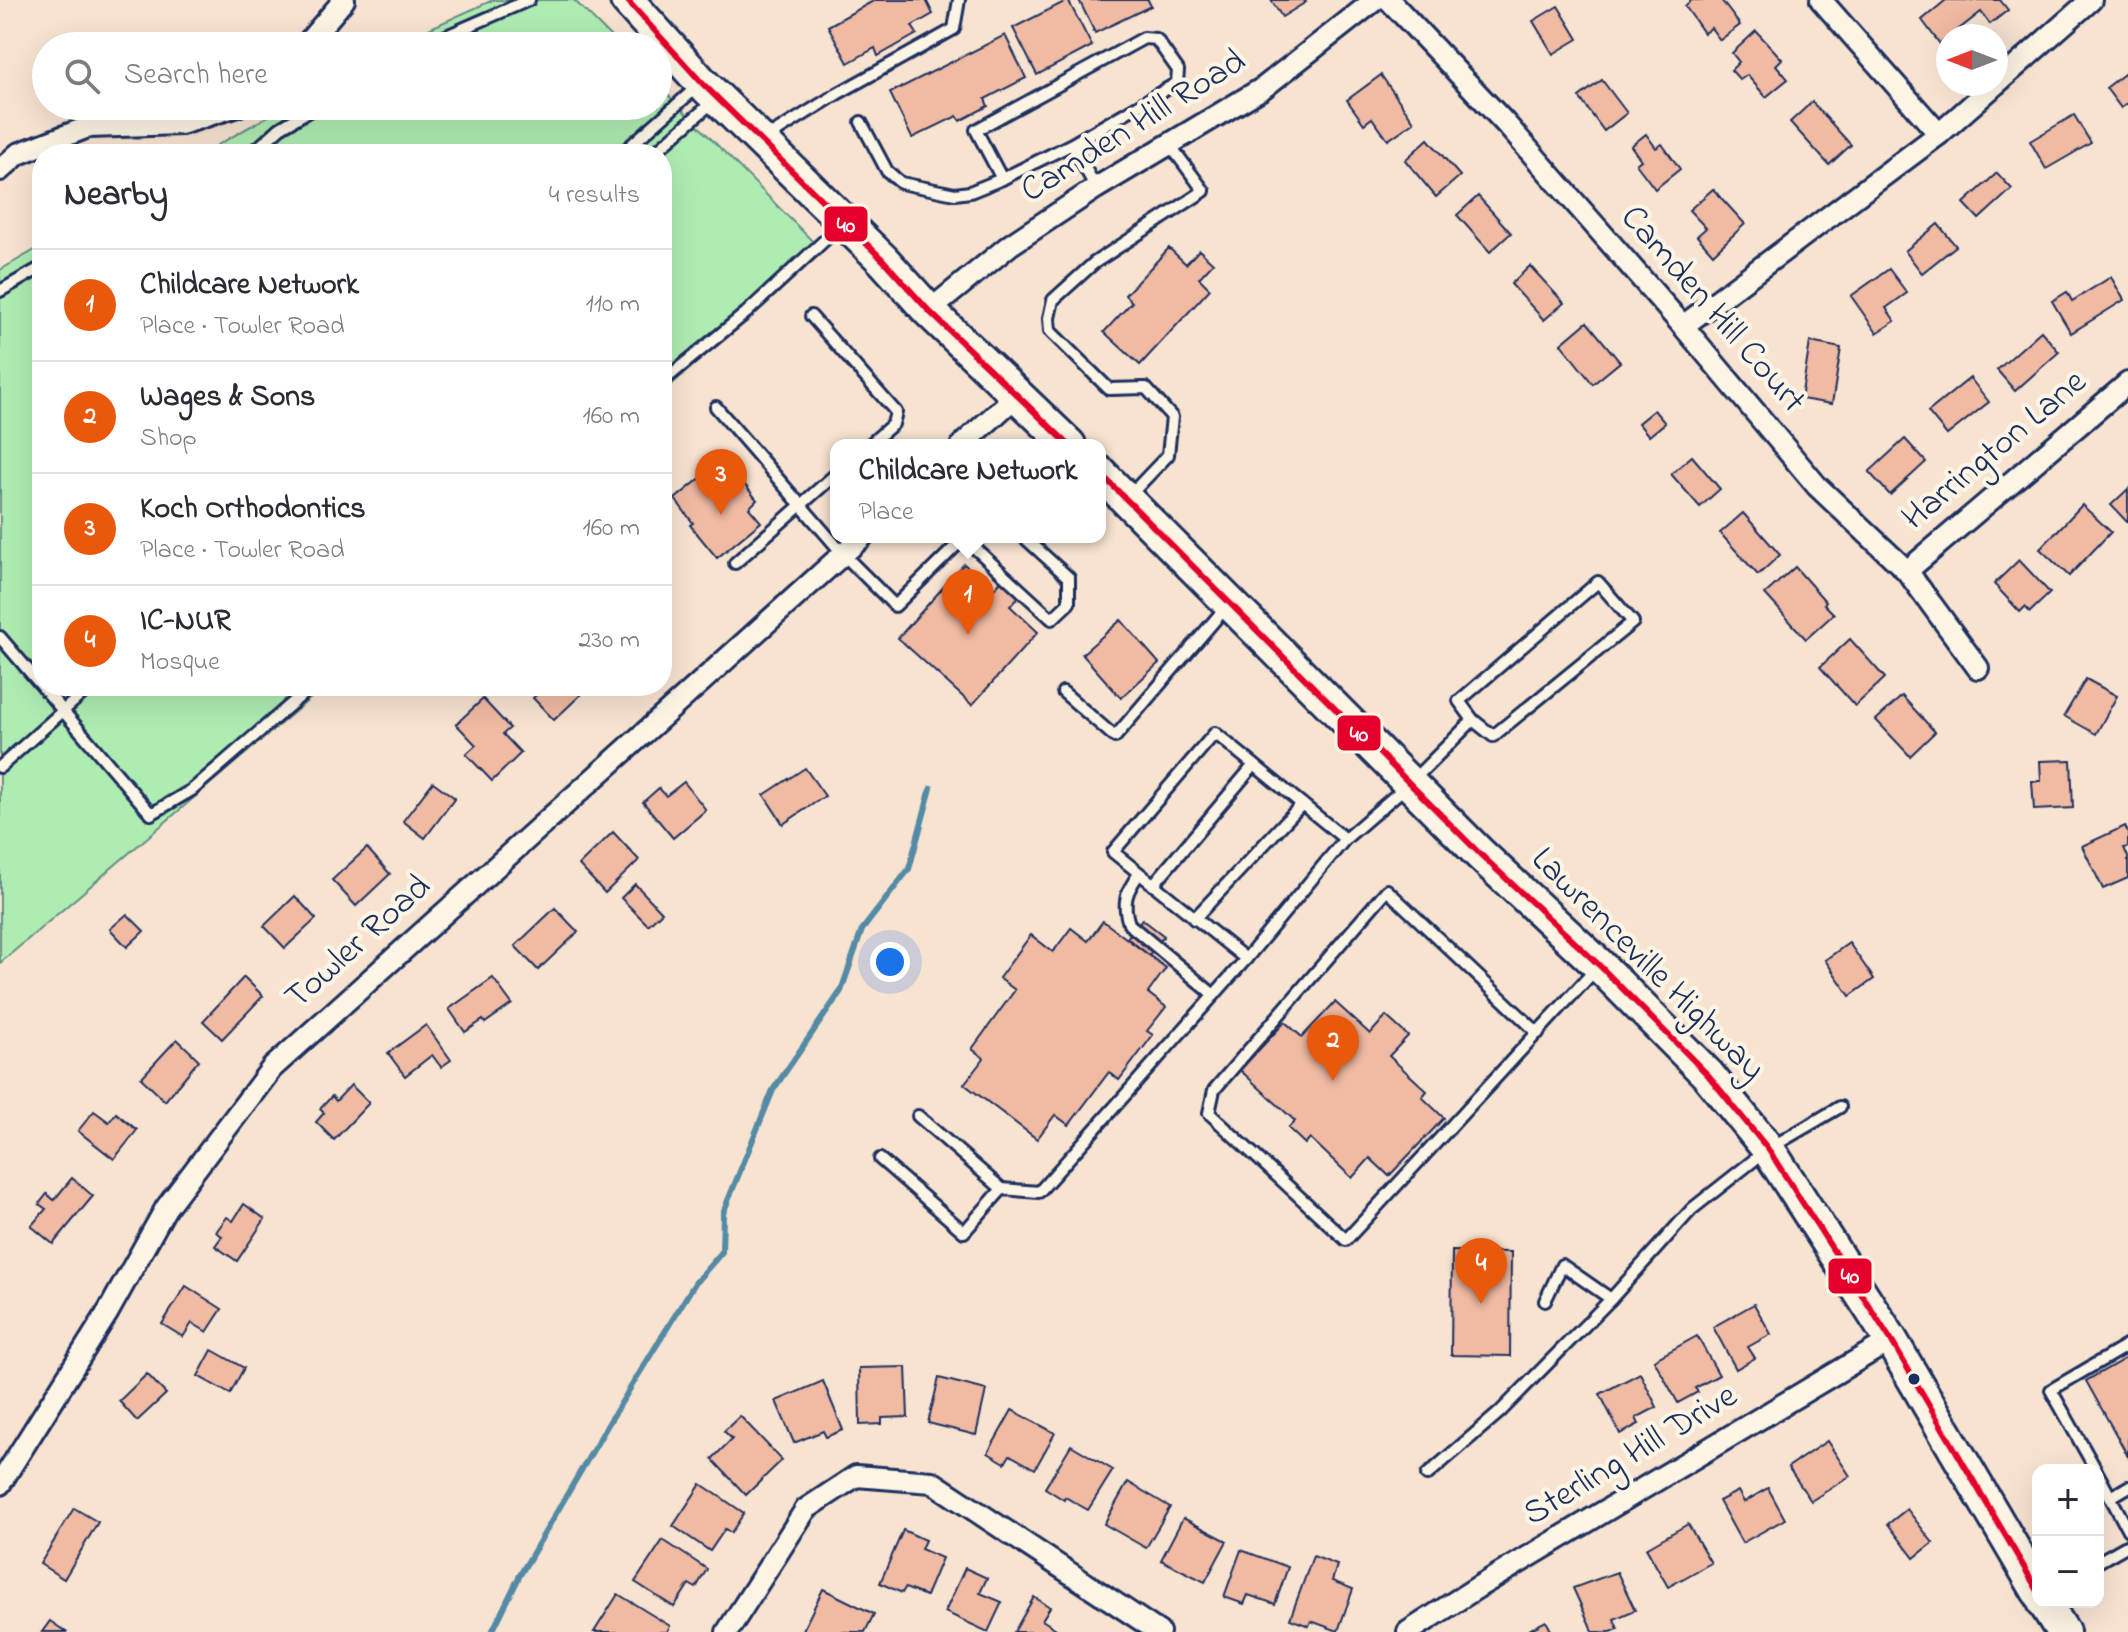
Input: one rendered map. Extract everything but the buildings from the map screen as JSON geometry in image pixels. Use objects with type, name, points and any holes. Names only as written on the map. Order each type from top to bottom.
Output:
[{"type":"main road","points":[[627,0],[657,32]]},
{"type":"main road","points":[[672,49],[929,311],[1063,439]]},
{"type":"main road","name":"Lawrenceville Highway","points":[[1106,479],[1480,854],[1599,965],[1708,1075],[1768,1149],[1891,1340],[2032,1581]]},
{"type":"main road","points":[[2048,1608],[2063,1632]]},
{"type":"street","points":[[317,32],[344,0]]},
{"type":"street","name":"Camden Hill Road","points":[[929,311],[1010,245],[1096,188],[1263,88],[1375,0]]},
{"type":"street","name":"Camden Hill Court","points":[[1389,0],[1506,124],[1683,326],[1817,486],[1907,571],[1978,668]]},
{"type":"street","points":[[1821,0],[1939,134]]},
{"type":"street","points":[[1683,326],[1939,134],[2091,0]]},
{"type":"street","points":[[44,144],[88,127],[181,124],[193,120]]},
{"type":"street","points":[[0,170],[18,154],[32,149]]},
{"type":"street","name":"Harrington Lane","points":[[1907,571],[2128,383]]},
{"type":"street","points":[[969,439],[1016,396]]},
{"type":"street","name":"Towler Road","points":[[0,1484],[100,1325],[166,1208],[272,1068],[855,543]]},
{"type":"street","name":"Sterling Hill Drive","points":[[1408,1632],[1891,1340]]},
{"type":"street","points":[[727,1632],[806,1509],[856,1476],[932,1482],[1136,1626],[1159,1632]]},
{"type":"lane","points":[[455,32],[529,0]]},
{"type":"lane","points":[[761,141],[837,94],[954,29],[959,0]]},
{"type":"lane","points":[[861,122],[887,171],[901,183],[955,194],[970,192],[1002,179],[1072,144],[1177,83],[1178,70],[1156,39],[1144,38],[976,130],[1002,179]]},
{"type":"lane","points":[[672,117],[710,90]]},
{"type":"lane","points":[[662,144],[710,90]]},
{"type":"lane","points":[[267,144],[280,128],[293,120]]},
{"type":"lane","points":[[635,144],[668,120]]},
{"type":"lane","points":[[1072,144],[1096,188]]},
{"type":"lane","points":[[1127,498],[1168,455],[1172,417],[1146,388],[1109,389],[1050,331],[1049,318],[1053,300],[1094,263],[1204,191],[1170,145]]},
{"type":"lane","points":[[672,374],[746,313],[844,222]]},
{"type":"lane","points":[[0,291],[32,273]]},
{"type":"lane","points":[[811,316],[896,412],[893,424],[876,439]]},
{"type":"lane","points":[[716,407],[830,539]]},
{"type":"lane","points":[[735,563],[830,479]]},
{"type":"lane","points":[[834,543],[895,606],[959,543]]},
{"type":"lane","points":[[971,543],[1052,619],[1069,603],[1069,578],[1031,543]]},
{"type":"lane","points":[[1598,582],[1633,622],[1493,736],[1473,720],[1459,701],[1598,582]]},
{"type":"lane","points":[[1063,692],[1115,737],[1230,603]]},
{"type":"lane","points":[[0,637],[32,675]]},
{"type":"lane","points":[[49,696],[151,814],[192,790],[300,696]]},
{"type":"lane","points":[[0,767],[79,696]]},
{"type":"lane","points":[[918,1116],[1002,1189],[1039,1192],[1246,959],[1345,839],[1410,783],[1473,720]]},
{"type":"lane","points":[[1246,959],[1113,852],[1215,733],[1345,839]]},
{"type":"lane","points":[[1153,885],[1254,765]]},
{"type":"lane","points":[[1194,919],[1302,804]]},
{"type":"lane","points":[[1139,874],[1125,899],[1124,910],[1129,924],[1214,995]]},
{"type":"lane","points":[[1538,1033],[1387,890],[1214,1090],[1209,1113],[1346,1240],[1538,1033],[1599,965]]},
{"type":"lane","points":[[1427,1475],[1500,1412],[1611,1299],[1692,1209],[1768,1149],[1840,1107]]},
{"type":"lane","points":[[880,1159],[964,1232],[1002,1189]]},
{"type":"lane","points":[[1545,1301],[1562,1265],[1611,1299]]},
{"type":"lane","points":[[2093,1464],[2051,1390],[2128,1345]]},
{"type":"lane","points":[[2104,1484],[2128,1530]]},
{"type":"lane","points":[[2111,1497],[2128,1487]]},
{"type":"lane","points":[[2104,1559],[2128,1545]]},
{"type":"green space","points":[[493,0],[574,0],[606,32],[422,32]]},
{"type":"green space","points":[[672,99],[823,252],[672,384],[672,144],[220,144],[262,120],[672,120]]},
{"type":"green space","points":[[32,252],[32,696],[313,696],[0,963],[0,270]]},
{"type":"waterway","points":[[492,1632],[520,1575],[610,1421],[695,1283],[722,1252],[723,1213],[773,1090],[841,991],[862,930],[909,869],[931,788]]},
{"type":"transit line","name":"40","points":[[627,0],[656,32]]},
{"type":"transit line","name":"40","points":[[672,50],[883,260],[929,311],[1063,439]]},
{"type":"transit line","name":"40","points":[[1106,479],[1480,854],[1599,965],[1708,1075],[1768,1149],[1891,1340],[2032,1581]]},
{"type":"place","name":"Koch Orthodontics","points":[[721,515]]},
{"type":"place","name":"Childcare Network","points":[[968,635]]},
{"type":"place","name":"Wages & Sons","points":[[1333,1081]]},
{"type":"place","name":"IC-NUR","points":[[1481,1304]]}]
